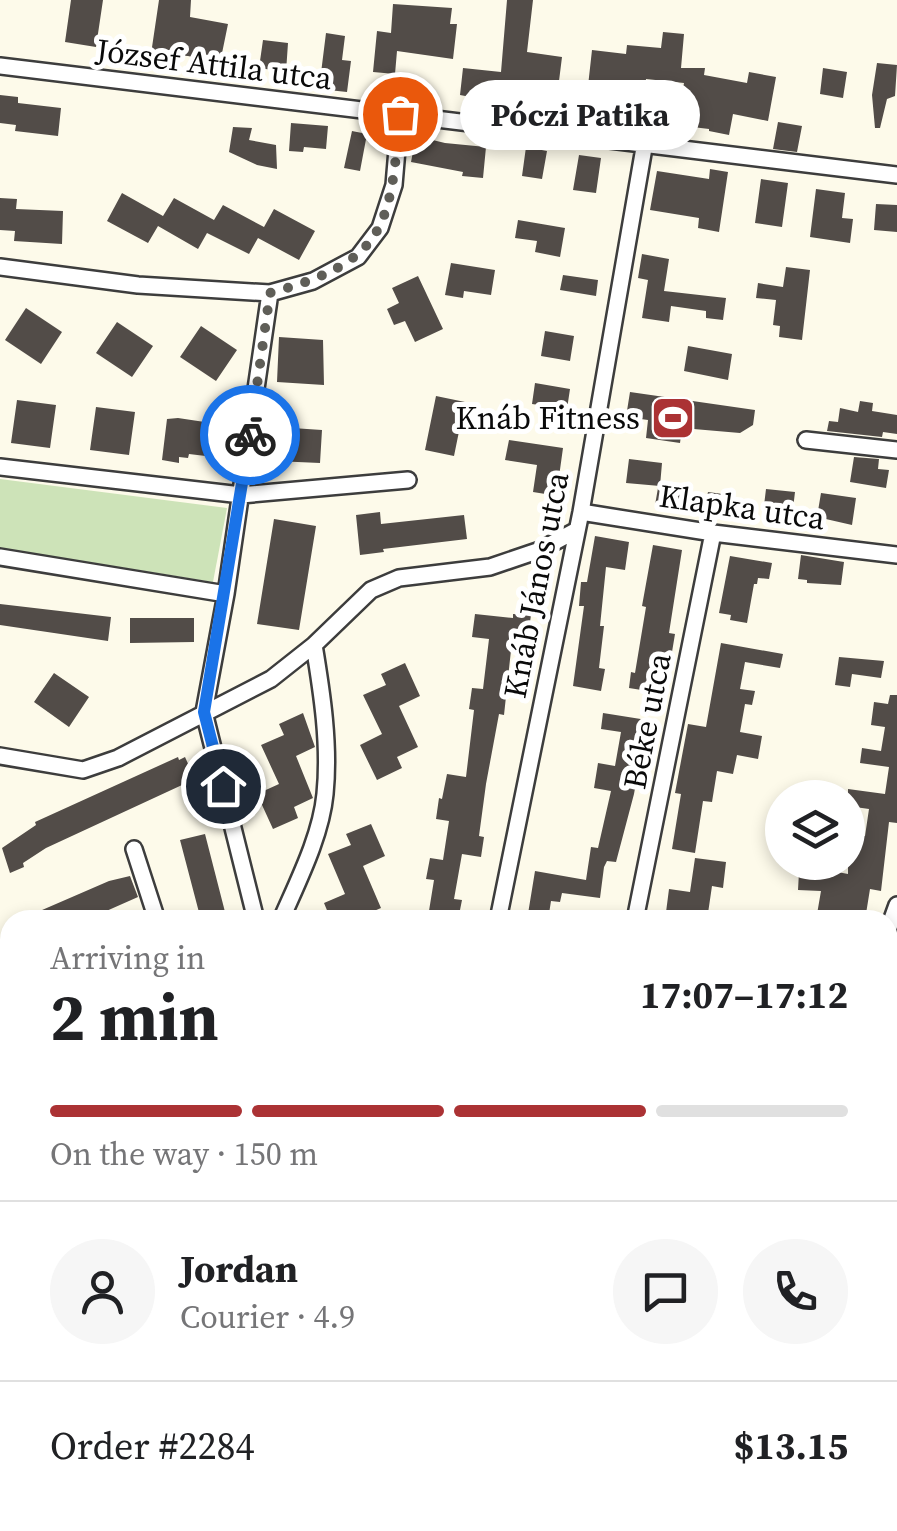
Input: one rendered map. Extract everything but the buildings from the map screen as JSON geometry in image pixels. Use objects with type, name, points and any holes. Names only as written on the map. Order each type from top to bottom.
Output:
[{"type":"street","name":"József Attila utca","points":[[0,66],[645,142],[897,176]]},
{"type":"street","points":[[0,267],[138,285],[270,293],[313,281],[358,257],[380,228],[394,185],[400,114]]},
{"type":"street","name":"Knáb János utca","points":[[500,910],[581,512],[645,142]]},
{"type":"street","points":[[254,910],[204,712],[226,594],[270,293]]},
{"type":"street","points":[[806,440],[897,450]]},
{"type":"street","points":[[0,467],[241,495],[408,480]]},
{"type":"street","name":"Klapka utca","points":[[581,512],[713,533],[897,555]]},
{"type":"street","points":[[0,756],[83,770],[118,758],[271,680],[314,645],[370,590],[436,572],[490,567],[540,550],[575,531]]},
{"type":"street","name":"Béke utca","points":[[636,910],[713,533]]},
{"type":"street","points":[[540,550],[568,561]]},
{"type":"street","points":[[0,557],[226,594]]},
{"type":"street","points":[[285,910],[316,830],[325,795],[322,700],[314,645]]},
{"type":"street","points":[[134,850],[154,910]]},
{"type":"green space","points":[[0,479],[227,508],[213,582],[0,548]]},
{"type":"way so far","points":[[250,435],[270,293],[313,281],[358,257],[380,228],[394,185],[400,114]]},
{"type":"place","name":"Póczi Patika","points":[[400,114]]},
{"type":"place","name":"Knáb Fitness","points":[[673,418]]},
{"type":"route","points":[[223,786],[204,712],[250,435]]}]
